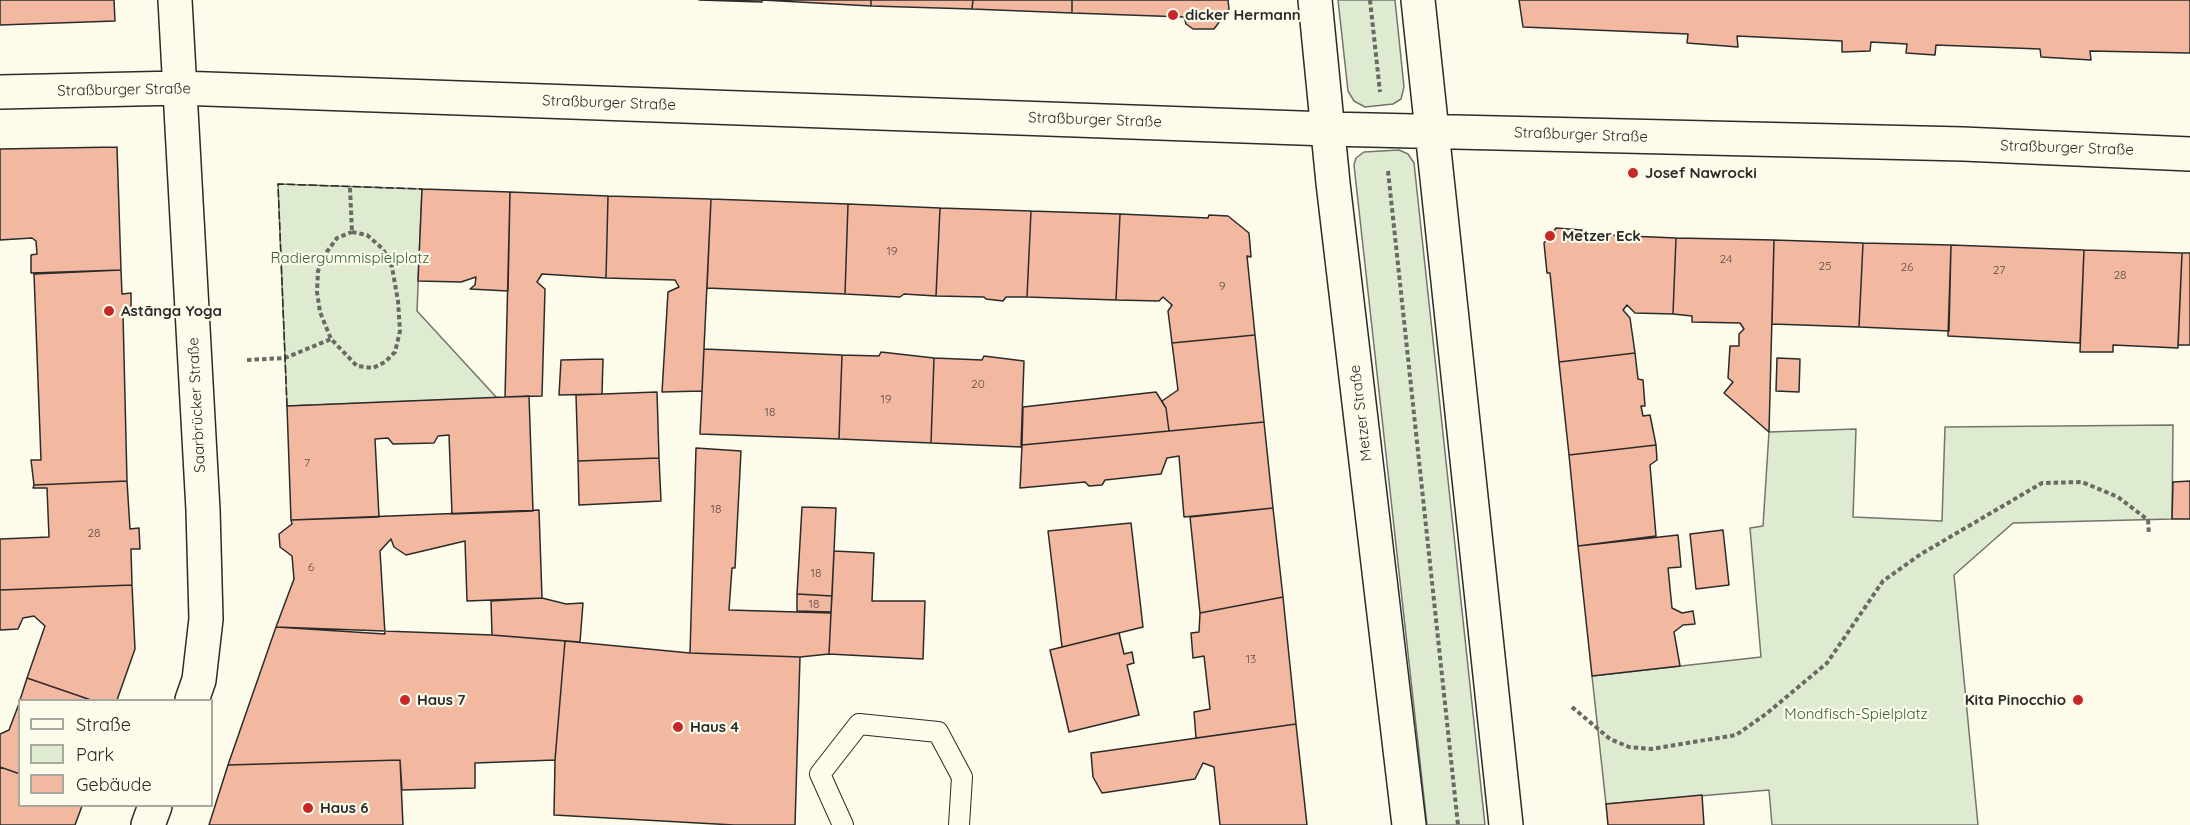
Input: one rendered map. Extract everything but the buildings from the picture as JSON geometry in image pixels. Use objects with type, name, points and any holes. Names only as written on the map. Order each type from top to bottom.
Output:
[{"type":"street","name":"Saarbrücker Straße","points":[[175,0],[203,510],[206,619],[199,680],[192,699]]},
{"type":"street","name":"Metzer Straße","points":[[1315,0],[1409,825]]},
{"type":"street","points":[[1418,0],[1506,825]]},
{"type":"street","name":"Straßburger Straße","points":[[0,92],[179,88],[1328,129],[1963,144],[2190,153]]},
{"type":"street","points":[[148,825],[155,807]]},
{"type":"lane","points":[[843,825],[820,774],[859,724],[938,732],[962,777],[959,825]]},
{"type":"path","points":[[1370,0],[1458,825]]},
{"type":"path","points":[[350,188],[352,232]]},
{"type":"path","points":[[352,232],[367,235],[383,249],[388,258],[396,290],[400,331],[395,352],[385,362],[373,368],[357,366],[331,339],[320,312],[317,292],[318,271],[337,238],[352,232]]},
{"type":"path","points":[[246,360],[285,358],[331,339]]},
{"type":"path","points":[[1572,707],[1610,739],[1629,747],[1651,749],[1736,735],[1766,714],[1827,663],[1883,581],[1921,554],[2042,483],[2082,482],[2118,497],[2148,520],[2149,534]]},
{"type":"green space","points":[[1338,0],[1395,0],[1404,87],[1401,99],[1393,104],[1365,107],[1354,101],[1348,91]]},
{"type":"green space","points":[[1399,150],[1408,154],[1414,163],[1485,825],[1427,825],[1354,165],[1356,158],[1364,152]]},
{"type":"green space","name":"Radiergummispielplatz","points":[[278,184],[422,189],[417,311],[497,398],[287,406]]},
{"type":"green space","name":"Mondfisch-Spielplatz","points":[[2173,425],[2172,519],[2013,523],[1954,575],[1978,825],[1772,825],[1769,790],[1606,804],[1592,676],[1761,657],[1750,528],[1763,526],[1769,432],[1856,429],[1853,517],[1942,521],[1945,427]]},
{"type":"fence","points":[[287,406],[278,184],[422,189]]},
{"type":"place","name":"dicker Hermann","points":[[1173,15]]},
{"type":"place","name":"Josef Nawrocki","points":[[1633,173]]},
{"type":"place","name":"Metzer Eck","points":[[1550,236]]},
{"type":"place","name":"Astānga Yoga","points":[[109,311]]},
{"type":"place","name":"Haus 7","points":[[405,700]]},
{"type":"place","name":"Kita Pinocchio","points":[[2078,700]]},
{"type":"place","name":"Haus 4","points":[[678,727]]},
{"type":"place","name":"Haus 6","points":[[308,808]]}]
